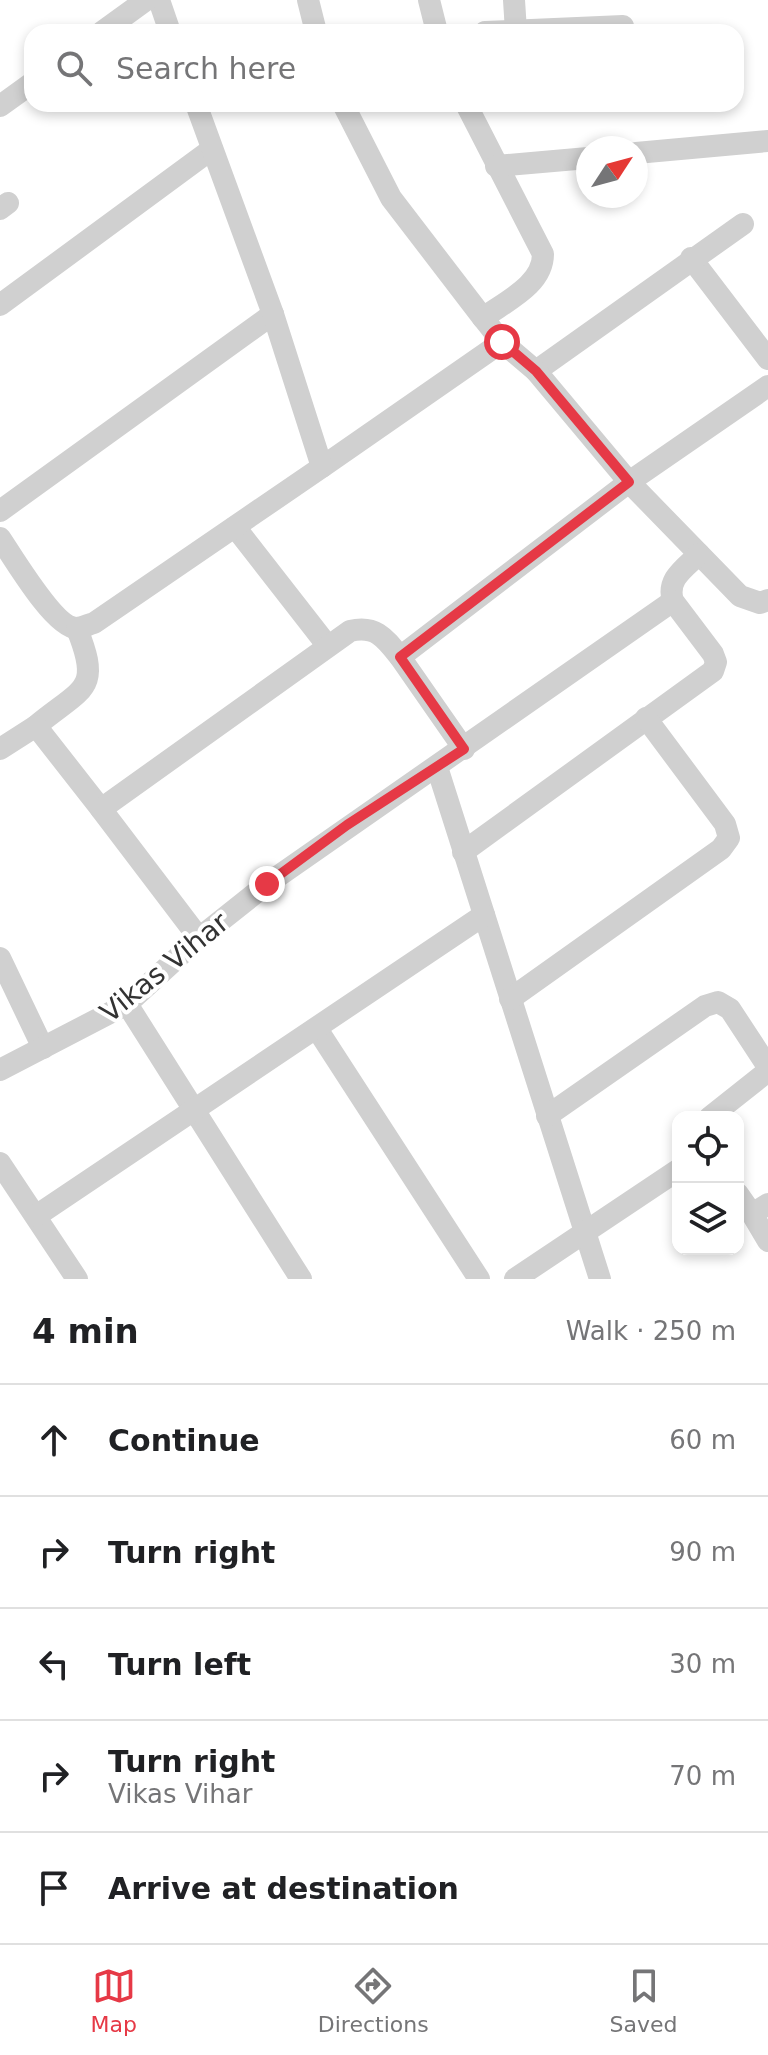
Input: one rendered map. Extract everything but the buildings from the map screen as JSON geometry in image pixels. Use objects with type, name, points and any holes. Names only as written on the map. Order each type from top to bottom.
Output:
[{"type":"street","points":[[113,24],[146,0]]},
{"type":"street","points":[[159,0],[167,24]]},
{"type":"street","points":[[308,0],[314,24]]},
{"type":"street","points":[[429,0],[435,24]]},
{"type":"street","points":[[514,0],[516,24]]},
{"type":"street","points":[[0,106],[24,89]]},
{"type":"street","points":[[199,112],[273,314],[322,467]]},
{"type":"street","points":[[347,112],[391,198],[502,342],[536,371],[629,482],[740,596],[760,603],[768,600]]},
{"type":"street","points":[[470,112],[543,254],[543,269],[533,281],[483,318]]},
{"type":"street","points":[[648,152],[768,141]]},
{"type":"street","points":[[0,305],[212,149]]},
{"type":"street","points":[[496,166],[576,159]]},
{"type":"street","points":[[536,371],[743,224]]},
{"type":"street","points":[[691,258],[768,359]]},
{"type":"street","points":[[0,511],[273,314]]},
{"type":"street","points":[[0,538],[64,624],[77,629],[94,623],[502,342]]},
{"type":"street","points":[[400,657],[629,482],[768,386]]},
{"type":"street","points":[[235,527],[327,645]]},
{"type":"street","points":[[463,852],[713,671],[716,662],[713,654],[673,601],[670,591],[673,580],[699,554]]},
{"type":"street","name":"Vikas Vihar","points":[[0,1070],[127,1004],[199,938],[347,825],[464,749],[673,601]]},
{"type":"street","points":[[101,809],[327,645],[350,631],[365,627],[381,633],[464,749]]},
{"type":"street","points":[[0,749],[36,726],[83,687],[91,676],[90,661],[77,629]]},
{"type":"street","points":[[510,999],[721,849],[729,838],[725,824],[646,718]]},
{"type":"street","points":[[36,726],[199,938]]},
{"type":"street","points":[[437,767],[600,1279]]},
{"type":"street","points":[[36,1216],[484,915]]},
{"type":"street","points":[[0,958],[43,1048]]},
{"type":"street","points":[[547,1116],[705,1006],[718,1002],[730,1009],[768,1069],[717,1111]]},
{"type":"street","points":[[127,1004],[301,1279]]},
{"type":"street","points":[[317,1029],[477,1278]]},
{"type":"street","points":[[0,1163],[77,1279]]},
{"type":"street","points":[[515,1279],[672,1174]]},
{"type":"street","points":[[760,1209],[768,1241]]},
{"type":"route","points":[[267,884],[347,825],[464,749],[400,657],[504,581],[629,482],[536,371],[502,342]]}]
